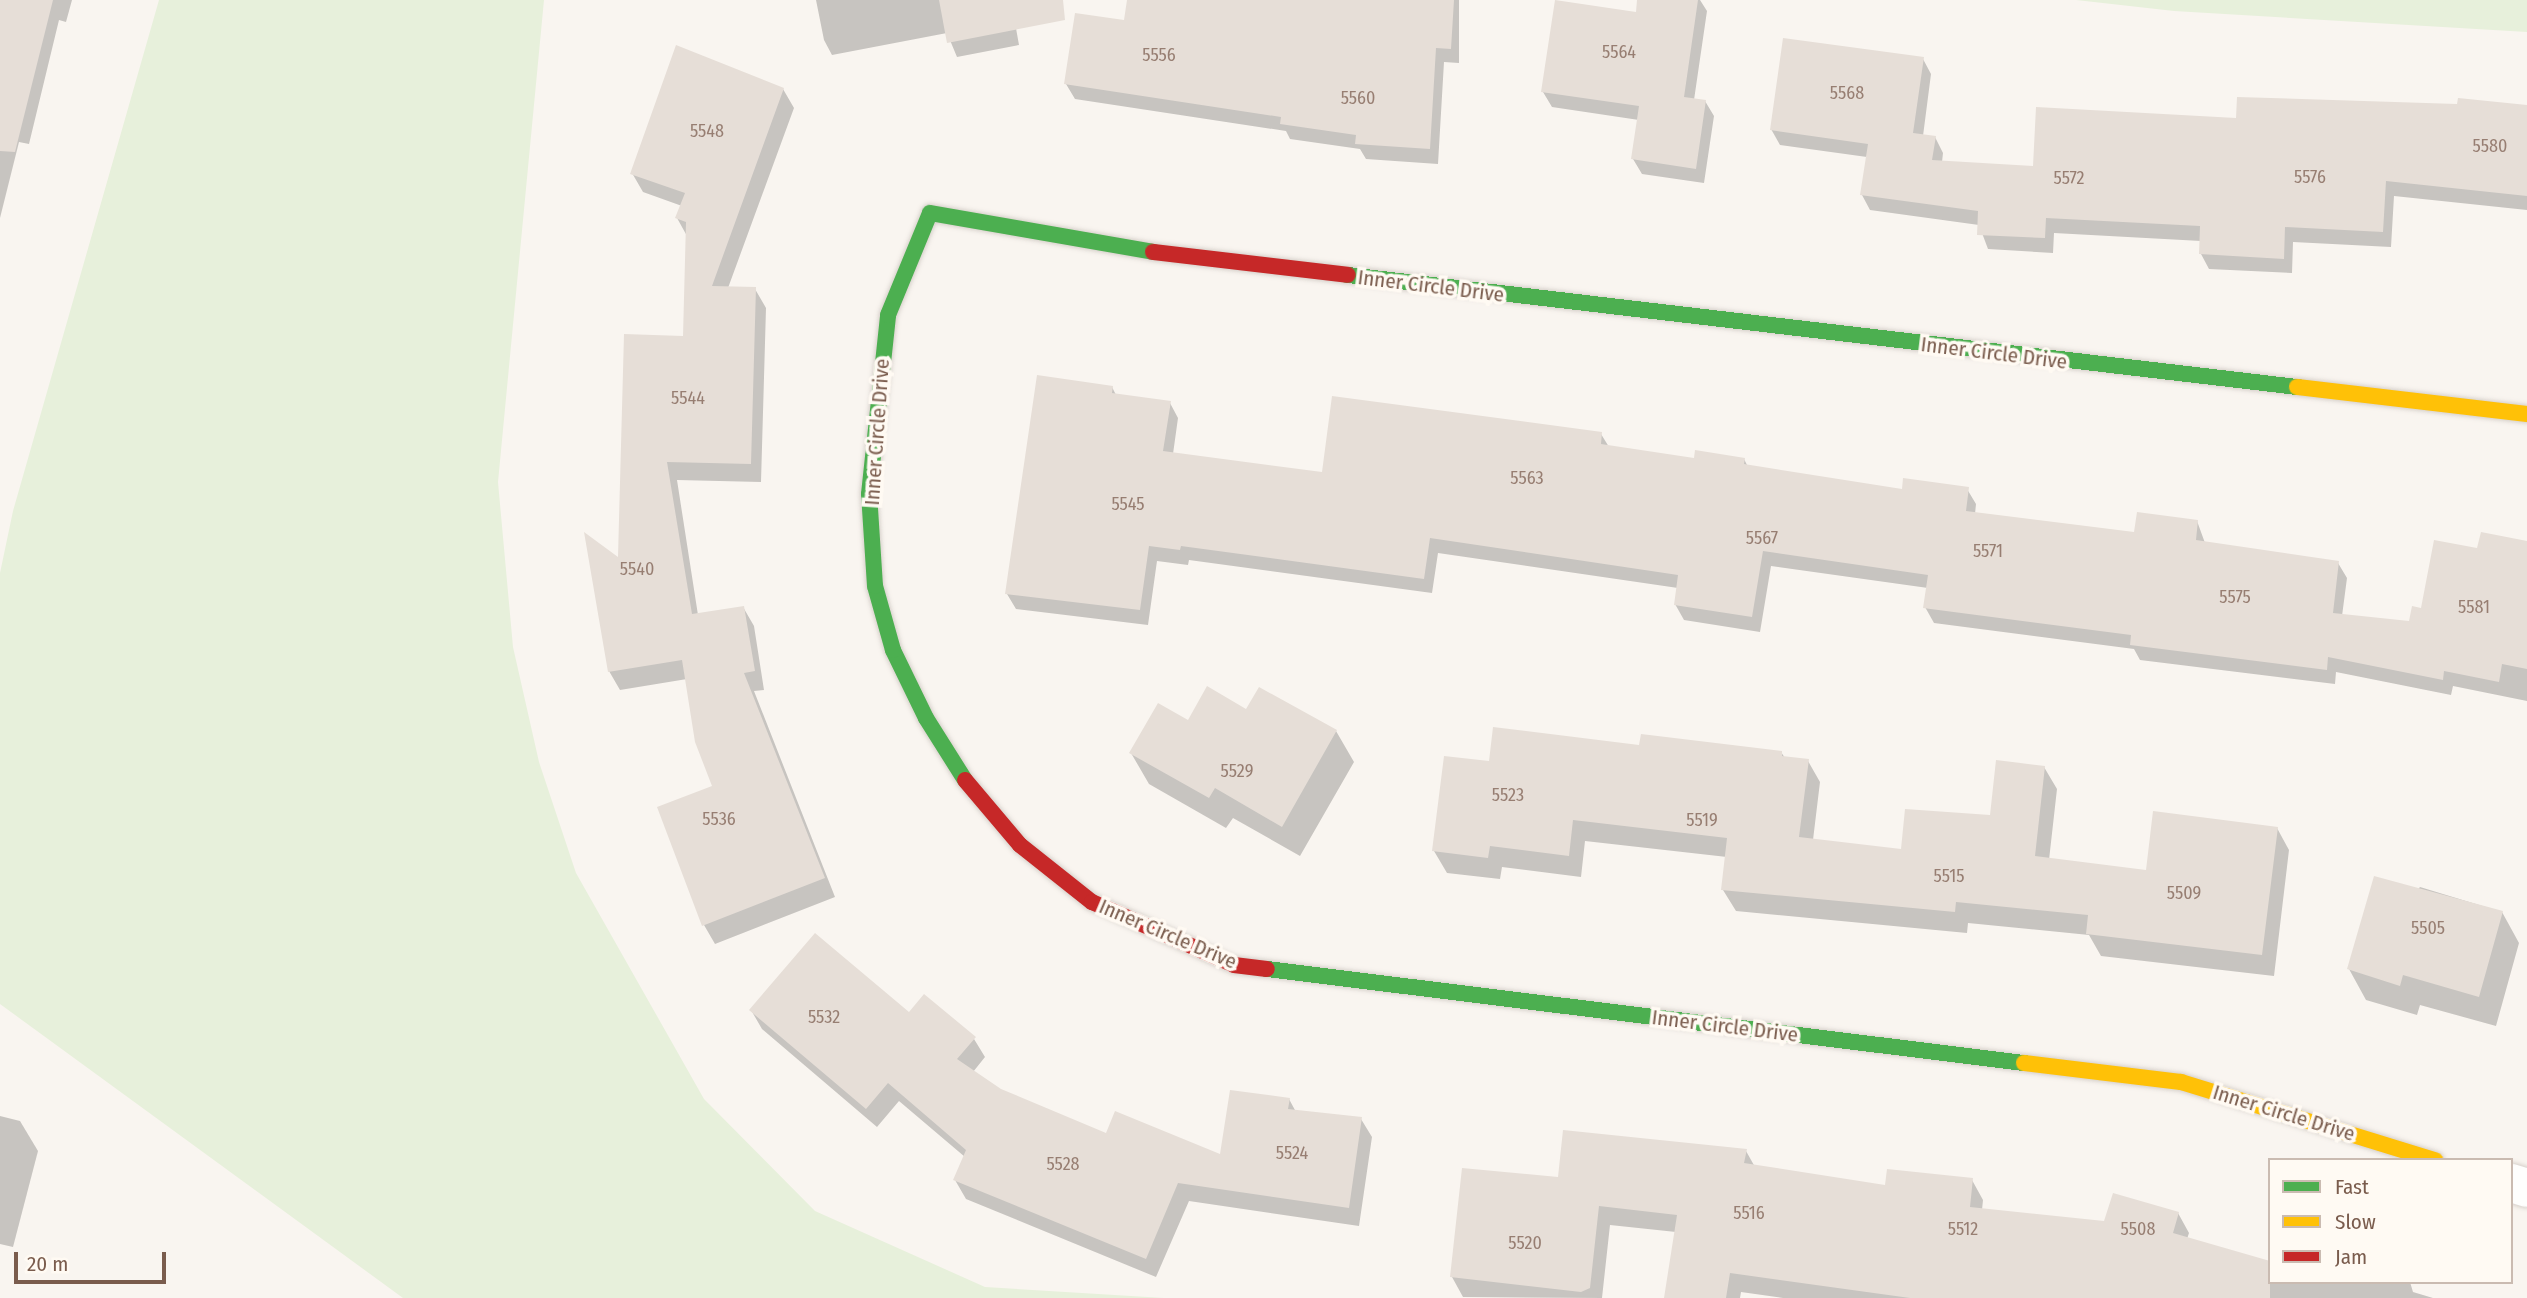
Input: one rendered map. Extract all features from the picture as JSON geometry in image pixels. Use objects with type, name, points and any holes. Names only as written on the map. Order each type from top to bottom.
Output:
[{"type":"street","name":"Inner Circle Drive","points":[[2428,1158],[2181,1082],[1234,965],[1092,902],[1020,845],[970,786],[926,718],[893,650],[875,586],[869,494],[875,412],[888,315],[930,213],[1133,250],[2527,414]]},
{"type":"green space","points":[[159,0],[544,0],[498,482],[513,647],[539,762],[576,873],[704,1099],[815,1211],[985,1287],[1164,1298],[403,1298],[0,1004],[0,573],[13,511]]},
{"type":"green space","points":[[2076,0],[2527,0],[2527,32],[2174,11]]},
{"type":"building","points":[[0,0],[53,0],[15,152],[0,151]]},
{"type":"building","points":[[939,0],[1063,0],[1065,20],[947,43]]},
{"type":"building","points":[[1127,0],[1454,0],[1451,49],[1436,48],[1430,149],[1355,144],[1356,135],[1280,124],[1281,117],[1064,84],[1075,13],[1124,20]]},
{"type":"building","points":[[1555,0],[1636,12],[1637,0],[1698,0],[1684,97],[1706,100],[1696,169],[1631,159],[1639,106],[1541,92]]},
{"type":"building","points":[[1783,38],[1924,57],[1913,133],[1936,136],[1932,160],[2033,166],[2036,107],[2236,118],[2237,97],[2457,104],[2458,98],[2527,105],[2527,196],[2386,181],[2383,232],[2285,227],[2284,259],[2199,254],[2200,226],[2046,218],[2045,238],[1977,235],[1978,211],[1860,195],[1868,144],[1770,130]]},
{"type":"building","points":[[676,45],[784,88],[712,286],[756,287],[751,464],[667,462],[692,614],[744,606],[755,671],[744,673],[825,878],[702,926],[657,807],[712,786],[695,742],[682,660],[608,672],[584,532],[618,557],[624,334],[683,336],[686,222],[675,218],[685,193],[630,174]]},
{"type":"building","points":[[1037,375],[1113,386],[1112,393],[1171,401],[1163,451],[1322,472],[1332,396],[1602,432],[1601,444],[1694,458],[1695,450],[1745,458],[1744,464],[1902,489],[1903,478],[1969,487],[1966,511],[2134,532],[2137,512],[2198,520],[2196,540],[2339,561],[2333,613],[2409,621],[2412,606],[2421,608],[2434,540],[2477,548],[2481,532],[2527,541],[2527,669],[2502,664],[2499,682],[2444,671],[2443,680],[2328,657],[2327,670],[2130,645],[2131,635],[1923,608],[1928,575],[1763,551],[1752,617],[1674,605],[1678,575],[1430,538],[1424,579],[1181,546],[1180,550],[1149,546],[1140,610],[1005,594]]},
{"type":"building","points":[[1207,686],[1246,709],[1259,687],[1337,730],[1282,827],[1215,788],[1209,798],[1129,753],[1158,703],[1188,720]]},
{"type":"building","points":[[1493,727],[1639,745],[1641,734],[1782,751],[1782,756],[1809,759],[1799,837],[1901,849],[1905,809],[1990,815],[1996,760],[2045,766],[2035,856],[2146,870],[2153,811],[2278,827],[2262,955],[2086,934],[2088,915],[1956,902],[1955,912],[1721,890],[1727,838],[1573,820],[1569,856],[1490,846],[1488,858],[1432,851],[1444,756],[1489,761]]},
{"type":"building","points":[[2374,876],[2503,911],[2479,997],[2403,975],[2400,986],[2347,969]]},
{"type":"building","points":[[815,933],[909,1012],[924,994],[976,1037],[957,1059],[1001,1089],[1106,1133],[1115,1111],[1220,1154],[1230,1090],[1290,1098],[1288,1109],[1362,1117],[1349,1208],[1178,1183],[1146,1259],[953,1180],[966,1150],[888,1083],[866,1109],[749,1010]]},
{"type":"building","points":[[1563,1130],[1747,1149],[1744,1163],[1885,1185],[1887,1169],[1973,1178],[1970,1207],[2104,1221],[2113,1193],[2179,1212],[2173,1233],[2268,1260],[2270,1298],[1910,1298],[1730,1273],[1726,1298],[1664,1298],[1677,1215],[1599,1206],[1590,1288],[1581,1292],[1450,1277],[1462,1168],[1558,1177]]},
{"type":"traffic: fast","points":[[965,780],[926,718],[893,650],[875,586],[869,494],[888,315],[930,213],[1153,252]]},
{"type":"traffic: fast","points":[[1348,275],[2297,387]]},
{"type":"traffic: fast","points":[[1267,969],[2024,1063]]},
{"type":"traffic: slow","points":[[2297,387],[2527,414]]},
{"type":"traffic: slow","points":[[2024,1063],[2181,1082],[2428,1158]]},
{"type":"traffic: jam","points":[[1153,252],[1348,275]]},
{"type":"traffic: jam","points":[[965,780],[1020,845],[1092,902],[1234,965],[1267,969]]}]
